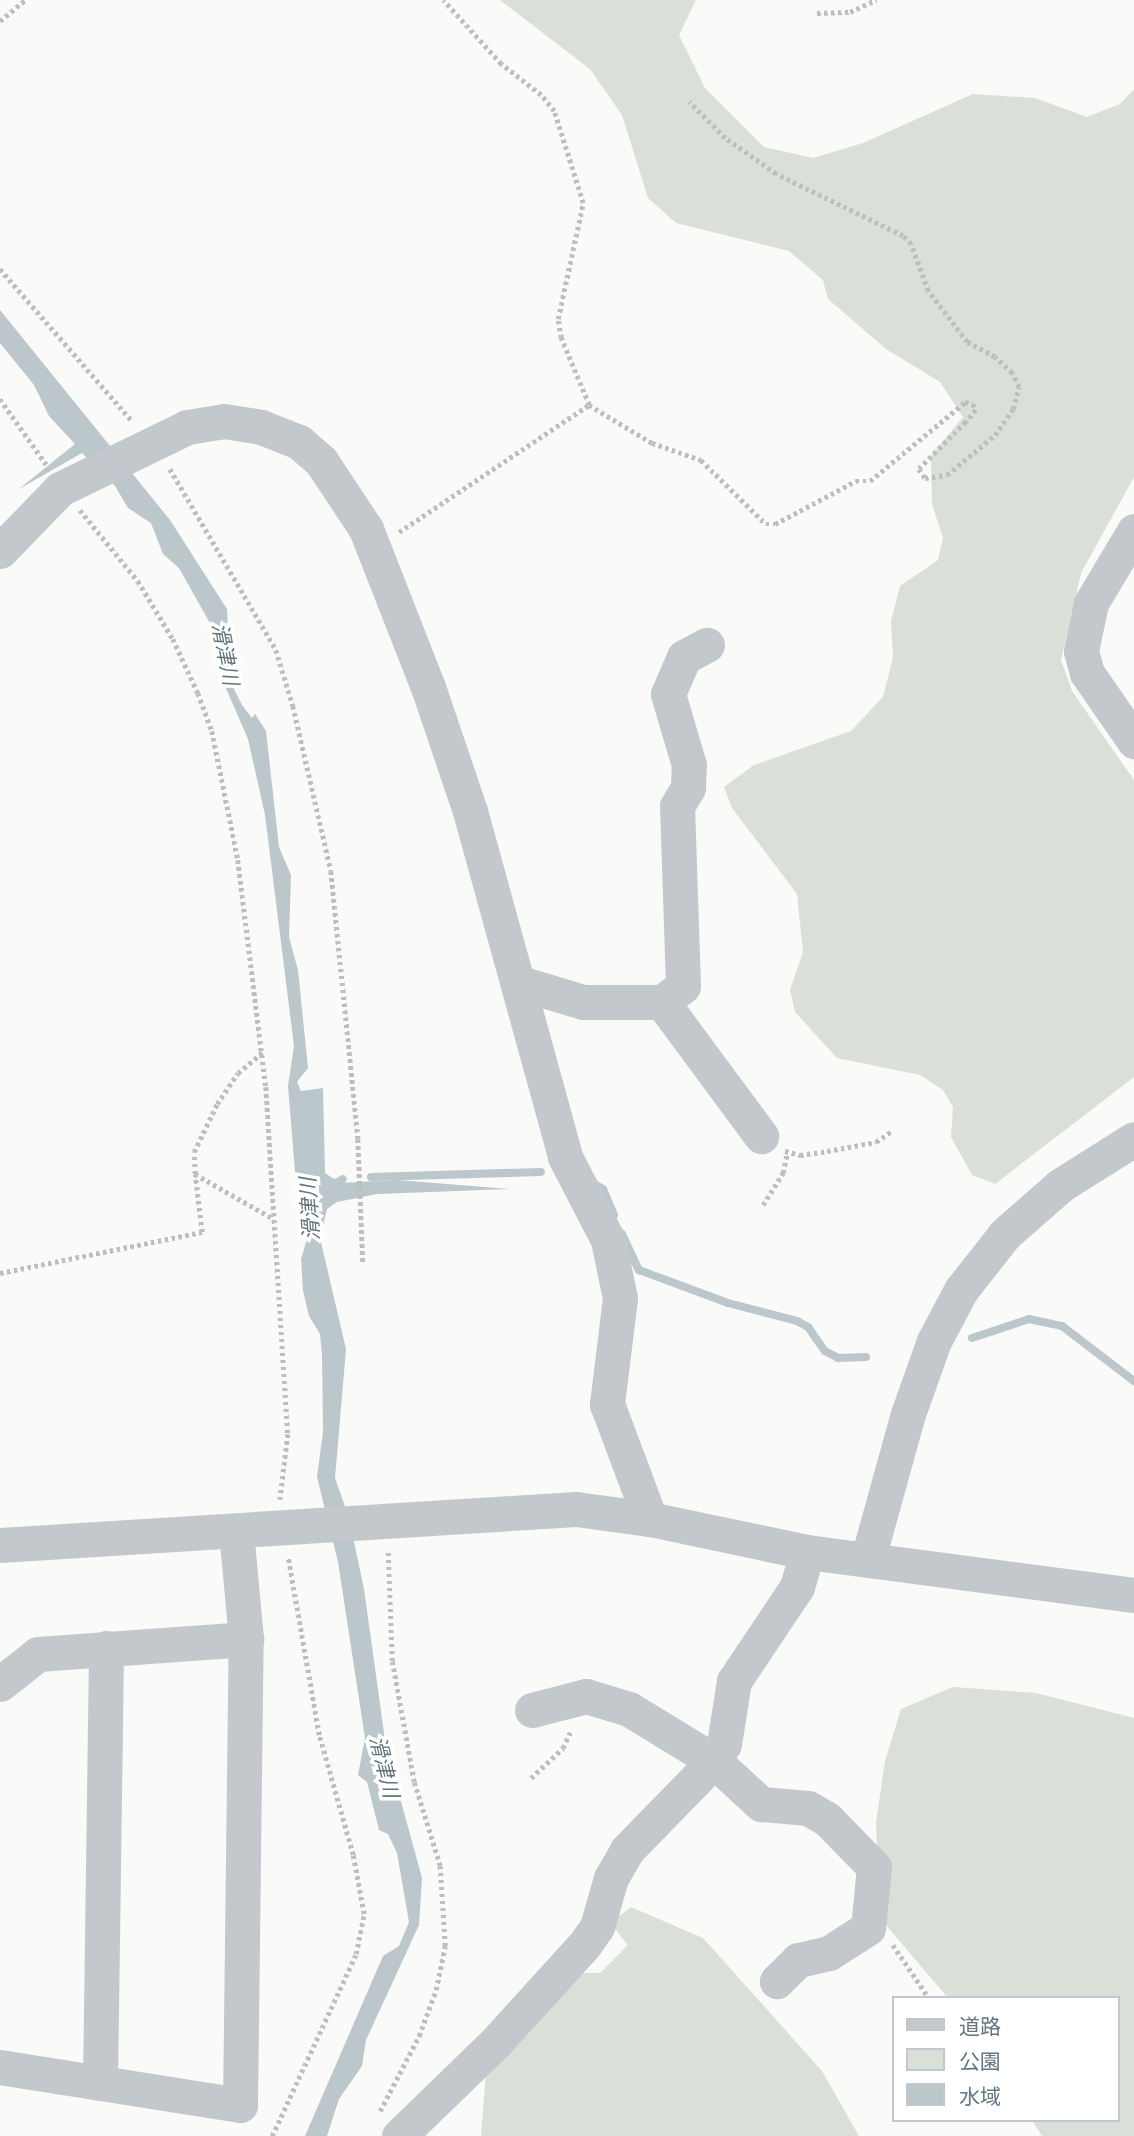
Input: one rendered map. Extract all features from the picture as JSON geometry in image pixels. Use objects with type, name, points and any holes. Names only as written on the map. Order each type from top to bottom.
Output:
[{"type":"street","points":[[0,551],[64,488],[187,427],[224,421],[261,427],[299,442],[321,461],[375,548],[470,811],[520,983],[565,1157],[608,1240],[618,1275],[618,1330],[606,1387],[607,1404],[650,1519]]},
{"type":"street","points":[[1134,531],[1124,571],[1091,603],[1081,651],[1087,673],[1134,741]]},
{"type":"street","points":[[520,983],[583,1002],[662,1002],[683,986],[677,806],[688,788],[689,765],[668,694],[684,657],[708,645]]},
{"type":"street","points":[[662,1002],[774,1144]]},
{"type":"street","points":[[868,1558],[908,1413],[934,1340],[961,1290],[1004,1234],[1061,1185],[1134,1139]]},
{"type":"street","points":[[0,1545],[236,1531],[381,1519],[576,1509],[650,1519],[807,1552],[1134,1595]]},
{"type":"street","points":[[0,2067],[240,2105],[246,1639],[236,1531]]},
{"type":"street","points":[[389,2125],[495,2043],[597,1927],[611,1878],[627,1850],[714,1761],[724,1744],[734,1681],[797,1587],[807,1552]]},
{"type":"street","points":[[0,1684],[38,1654],[246,1639]]},
{"type":"street","points":[[100,2083],[106,1648]]},
{"type":"street","points":[[532,1710],[586,1696],[629,1709],[714,1761],[761,1804],[808,1808],[827,1818],[874,1867],[870,1917],[863,1933],[829,1953],[798,1961],[777,1981]]},
{"type":"path","points":[[0,21],[25,0]]},
{"type":"path","points":[[443,0],[494,57],[541,95],[554,111],[583,211],[558,319],[561,338],[589,405],[652,443],[701,460],[766,524],[775,524],[856,481],[870,481],[965,402],[973,404],[976,410],[919,469],[925,478],[947,475],[995,435],[1013,410],[1020,387],[1012,373],[995,357],[967,342],[928,291],[911,244],[903,236],[776,174],[725,138],[689,102]]},
{"type":"path","points":[[817,13],[857,10],[876,0]]},
{"type":"path","points":[[0,268],[148,445],[275,650],[293,706],[331,871],[358,1139],[363,1264]]},
{"type":"path","points":[[0,399],[64,488],[138,581],[173,639],[203,706],[238,860],[263,1052],[275,1220],[288,1434],[280,1488],[322,1746],[356,1868],[364,1914],[356,1954],[272,2136]]},
{"type":"path","points":[[375,548],[589,405]]},
{"type":"path","points":[[0,1273],[202,1232],[194,1152],[217,1104],[238,1073],[263,1052]]},
{"type":"path","points":[[774,1144],[800,1155],[876,1142],[892,1131]]},
{"type":"path","points":[[762,1205],[783,1173],[774,1144]]},
{"type":"path","points":[[195,1174],[275,1220]]},
{"type":"path","points":[[381,1519],[392,1661],[414,1782],[440,1866],[445,1946],[389,2125]]},
{"type":"path","points":[[531,1777],[563,1748],[586,1696]]},
{"type":"path","points":[[870,1917],[928,1996]]},
{"type":"green space","points":[[500,0],[696,0],[679,35],[705,88],[764,147],[813,158],[863,143],[973,94],[1035,98],[1087,117],[1120,104],[1134,89],[1134,477],[1081,573],[1061,660],[1072,691],[1134,780],[1134,1077],[995,1184],[972,1175],[951,1137],[953,1107],[943,1090],[920,1075],[837,1058],[795,1012],[790,990],[803,952],[797,894],[732,808],[724,787],[754,765],[851,731],[883,697],[893,657],[891,621],[900,586],[938,560],[943,538],[932,504],[931,456],[963,417],[940,382],[886,349],[828,299],[823,280],[789,251],[676,223],[648,198],[622,115],[590,69]]},
{"type":"green space","points":[[953,1687],[1036,1693],[1134,1718],[1134,2136],[1042,2136],[1033,2122],[1120,2122],[1120,1996],[946,1996],[880,1918],[876,1823],[885,1761],[901,1709]]},
{"type":"green space","points":[[631,1907],[703,1938],[822,2071],[859,2136],[481,2136],[486,2072],[570,1973],[600,1973],[628,1945],[610,1923]]},
{"type":"water","name":"滑津川","points":[[0,310],[170,520],[227,609],[228,630],[234,643],[232,685],[242,705],[252,718],[255,714],[266,731],[279,847],[291,875],[289,937],[298,970],[308,1068],[297,1082],[301,1091],[323,1088],[325,1173],[340,1183],[397,1180],[511,1189],[377,1194],[337,1202],[327,1209],[320,1238],[346,1349],[335,1478],[349,1518],[364,1589],[386,1747],[422,1878],[419,1925],[366,2040],[362,2066],[339,2099],[327,2136],[305,2136],[383,1956],[399,1946],[409,1922],[397,1853],[388,1834],[379,1830],[367,1782],[358,1775],[365,1738],[338,1562],[317,1477],[323,1432],[322,1355],[320,1334],[309,1316],[303,1291],[301,1259],[308,1236],[302,1193],[296,1184],[288,1086],[294,1046],[265,815],[248,739],[221,677],[211,625],[179,568],[163,554],[151,523],[128,508],[115,486],[82,453],[19,489],[75,444],[49,416],[34,385],[0,343]]},
{"type":"waterway","points":[[371,1177],[541,1172]]},
{"type":"waterway","name":"滑津川","points":[[327,1188],[343,1179]]},
{"type":"waterway","points":[[596,1185],[603,1189],[614,1215]]},
{"type":"waterway","points":[[622,1234],[639,1270],[728,1303],[797,1321],[808,1327],[825,1351],[838,1358],[866,1357]]},
{"type":"waterway","points":[[972,1338],[1029,1319],[1062,1326],[1134,1381]]}]
